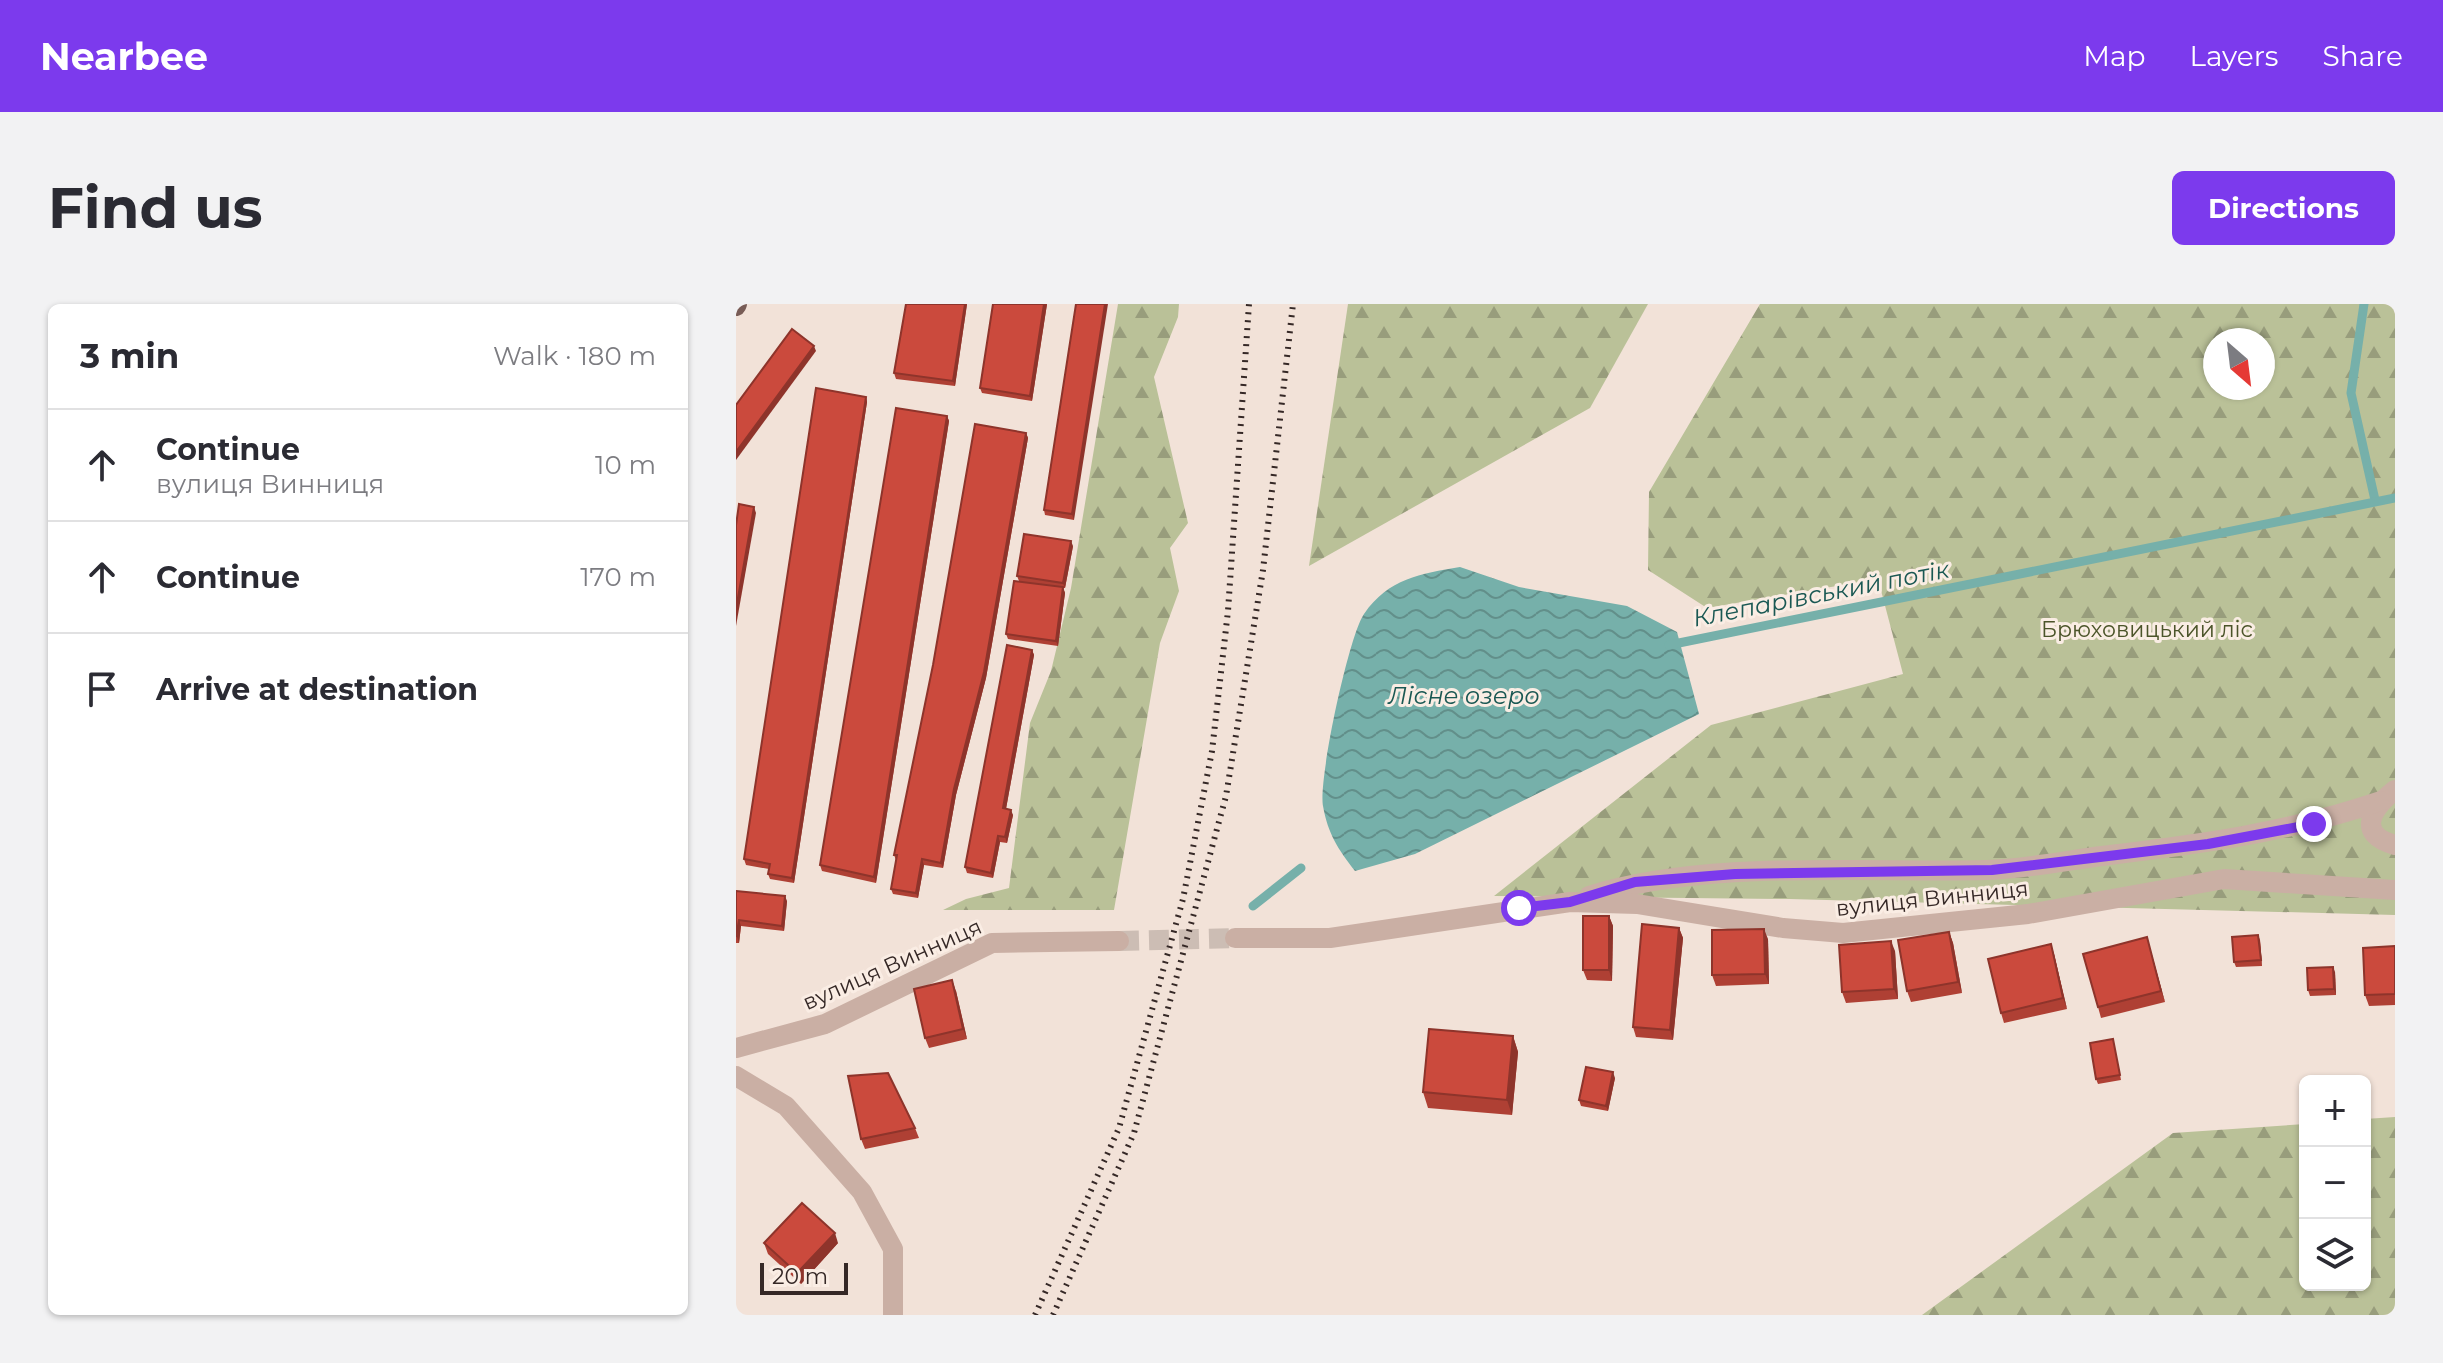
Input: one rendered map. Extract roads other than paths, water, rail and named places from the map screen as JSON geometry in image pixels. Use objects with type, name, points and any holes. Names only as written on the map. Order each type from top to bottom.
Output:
[{"type":"street","points":[[2388,795],[2370,822],[2379,837],[2395,845]]},
{"type":"street","points":[[1570,902],[1635,882],[1735,874],[1992,870],[2208,844],[2314,824],[2388,795]]},
{"type":"street","name":"вулиця Винниця","points":[[1235,938],[1330,938],[1570,902],[1637,904],[1783,928],[1843,933],[2028,914],[2215,879],[2395,890]]},
{"type":"street","name":"вулиця Винниця","points":[[736,1048],[825,1024],[992,943],[1119,941]]},
{"type":"street","points":[[736,1076],[786,1106],[862,1192],[893,1249],[893,1315]]},
{"type":"water","name":"Лісне озеро","points":[[1460,567],[1519,587],[1627,606],[1677,632],[1699,714],[1415,854],[1355,871],[1331,833],[1323,806],[1323,791],[1336,708],[1358,627],[1374,602],[1395,585],[1419,575]]},
{"type":"waterway","points":[[2364,304],[2351,393],[2375,500]]},
{"type":"waterway","name":"Клепарівський потік","points":[[1669,645],[2395,498]]},
{"type":"waterway","name":"Клепарівський потік","points":[[1253,906],[1301,868]]},
{"type":"tunnel","points":[[1119,941],[1235,938]]},
{"type":"railway","points":[[1035,1315],[1119,1128],[1183,899],[1212,751],[1228,611],[1249,304]]},
{"type":"railway","points":[[1053,1315],[1134,1133],[1226,796],[1263,570],[1293,304]]},
{"type":"park label","name":"Брюховицький ліс","points":[[2147,629]]}]
